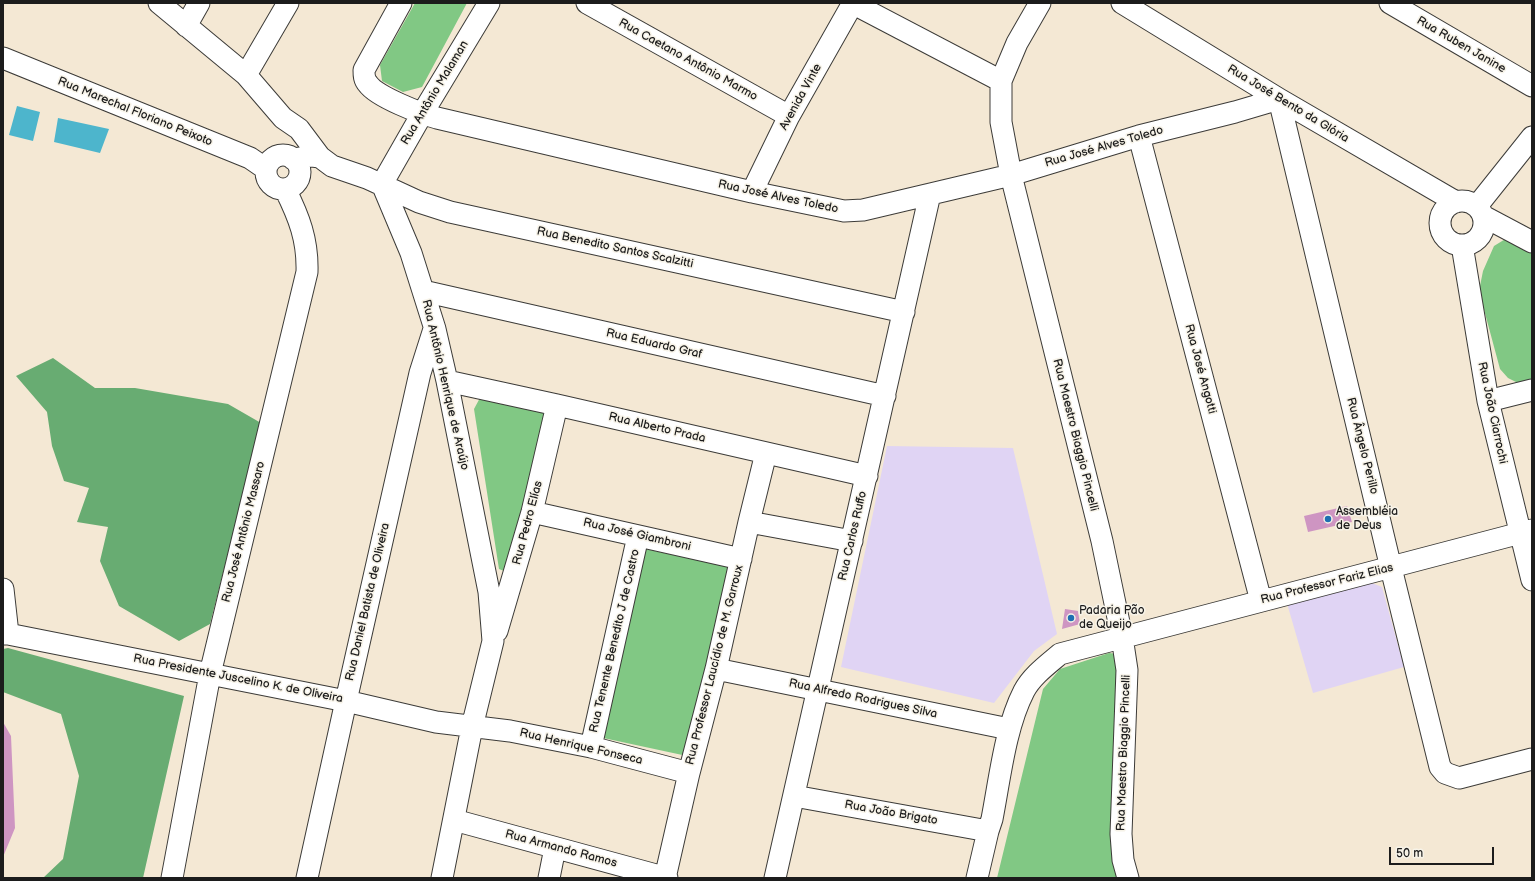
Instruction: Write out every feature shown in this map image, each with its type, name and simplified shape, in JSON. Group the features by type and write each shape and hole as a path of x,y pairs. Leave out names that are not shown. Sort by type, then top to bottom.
{"street":[{"path":"159,3 246,76 283,118 299,129 326,161"},
{"path":"186,26 199,3"},
{"path":"246,76 288,3"},
{"name":"Rua José Alves Toledo","path":"401,3 364,70 364,77 367,84 372,89 400,104 422,114 752,192 844,211 863,210 1011,175 1140,136 1236,112 1279,99"},
{"name":"Rua Antônio Malaman","path":"382,184 489,3"},
{"name":"Rua Caetano Antônio Marmo","path":"587,3 789,116"},
{"path":"852,3 1001,81"},
{"name":"Avenida Vinte","path":"752,192 789,116 852,3"},
{"name":"Rua Maestro Biaggio Pincelli","path":"1040,3 1017,43 1001,81 1001,122 1011,175 1102,541 1122,637 1127,670 1121,834 1123,860 1128,878"},
{"name":"Rua José Bento da Glória","path":"1122,3 1279,99 1456,202"},
{"name":"Rua Ruben Janine","path":"1390,3 1532,86"},
{"name":"Rua Marechal Floriano Peixoto","path":"3,58 250,158 266,169"},
{"name":"Rua Ângelo Perillo","path":"1279,99 1440,767 1446,773 1459,778 1532,759"},
{"path":"283,118 290,141 298,180 292,186 285,189 277,188 270,184 266,177 266,169 273,159 278,156 284,156 294,162"},
{"name":"Rua José Angotti","path":"1140,136 1261,601"},
{"path":"1480,211 1532,137"},
{"name":"Rua Benedito Santos Scalzitti","path":"294,162 312,156 382,184 419,202 450,212 904,312"},
{"name":"Rua Antônio Henrique de Araújo","path":"382,184 411,253 435,329 447,381 489,592"},
{"name":"Rua José Antônio Massaro","path":"172,878 210,674 307,272 308,254 303,231 296,211 285,189"},
{"name":"Rua Carlos Ruffo","path":"775,878 930,194"},
{"path":"1480,211 1484,222 1480,235 1475,240 1462,245 1449,240 1444,235 1440,222 1445,210 1456,202 1464,201 1471,203 1480,211 1532,242"},
{"name":"Rua João Ciarrochi","path":"1462,245 1488,401 1526,532 1532,580"},
{"name":"Rua Eduardo Graf","path":"423,291 885,396"},
{"name":"Rua Daniel Batista de Oliveira","path":"307,878 420,373 435,329"},
{"name":"Rua Alberto Prada","path":"447,381 866,476"},
{"path":"1488,401 1532,390"},
{"name":"Rua Pedro Elías","path":"442,878 472,727 494,641 532,512 557,405"},
{"name":"Rua Professor Laucídio de M. Garroux","path":"666,878 689,773 716,669 766,453"},
{"name":"Rua José Giambroni","path":"532,512 741,559"},
{"path":"749,522 852,541"},
{"name":"Rua Professor Fariz Elias","path":"978,878 992,819 1009,729 1024,691 1040,670 1060,654 1526,532"},
{"name":"Rua Tenente Benedito J de Castro","path":"591,747 638,536"},
{"path":"3,589 6,634"},
{"name":"Rua Pedro Elías","path":"489,592 494,641"},
{"name":"Rua Presidente Juscelino K. de Oliveira","path":"6,634 346,700 436,722 472,727"},
{"name":"Rua Alfredo Rodrigues Silva","path":"716,669 1009,729"},
{"name":"Rua Henrique Fonseca","path":"472,727 510,731 591,747 689,773"},
{"name":"Rua João Brigato","path":"794,796 988,831"},
{"name":"Rua Armando Ramos","path":"454,820 666,878"},
{"path":"549,878 555,848"}],"shaded area":[{"path":"887,446 1013,448 1057,634 1034,651 994,703 841,667"},
{"path":"1372,583 1382,587 1404,667 1313,693 1286,600"}],"green space":[{"path":"415,3 467,3 422,87 403,92 382,81 380,65"},
{"path":"1507,238 1532,245 1532,380 1518,383 1508,378 1500,369 1479,291 1483,271 1494,246"},
{"path":"53,358 95,388 135,388 228,404 261,423 210,624 179,641 119,606 100,561 108,527 77,522 89,488 64,481 52,446 47,412 16,376"},
{"path":"481,396 547,411 509,573 499,569 474,409"},
{"path":"636,547 729,567 687,756 594,736"},
{"path":"8,648 184,696 143,878 43,878 63,859 79,776 61,714 3,692 3,649"},
{"path":"1109,653 1118,654 1119,878 997,878 1043,689 1060,669"}],"water":[{"path":"17,106 40,112 33,141 9,135"},
{"path":"58,118 109,129 100,153 54,142"}],"building":[{"name":"Assembléia de Deus","path":"1347,506 1352,522 1308,532 1304,516"},
{"name":"Padaria Pão de Queijo","path":"1065,609 1078,611 1080,624 1062,629"},
{"path":"3,722 11,736 15,828 3,857"}],"place":[{"name":"Assembléia de Deus","path":"1328,519"},
{"name":"Padaria Pão de Queijo","path":"1071,618"}]}
